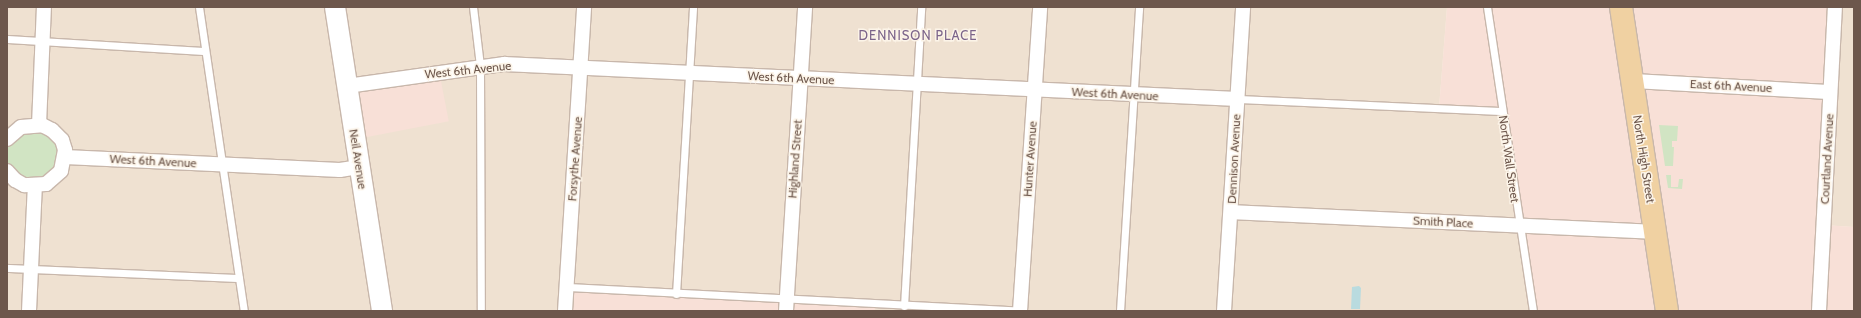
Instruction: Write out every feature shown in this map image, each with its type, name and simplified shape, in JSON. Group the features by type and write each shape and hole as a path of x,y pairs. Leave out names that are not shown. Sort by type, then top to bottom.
{"main road":[{"name":"North High Street","path":"1621,7 1667,311"}],"street":[{"path":"39,125 44,7"},
{"name":"Neil Avenue","path":"335,7 382,311"},
{"name":"Forsythe Avenue","path":"565,311 584,7"},
{"name":"Highland Street","path":"786,306 805,7"},
{"name":"Hunter Avenue","path":"1019,311 1040,7"},
{"name":"Dennison Avenue","path":"1224,311 1242,7"},
{"name":"Courtland Avenue","path":"1819,311 1835,7"},
{"name":"West 6th Avenue","path":"347,86 480,66 504,64 1237,99"},
{"name":"East 6th Avenue","path":"1632,81 1830,92"},
{"path":"7,140 21,127 39,125 52,130 62,140 65,157 61,171 55,179 35,186 15,180 7,171"},
{"name":"West 6th Avenue","path":"65,157 340,170 360,167"},
{"path":"29,311 35,186"},
{"name":"Smith Place","path":"1231,212 1656,232"}],"lane":[{"path":"199,7 204,51 244,311"},
{"path":"472,7 480,66 481,311"},
{"path":"676,294 693,7"},
{"path":"904,306 921,7"},
{"path":"1120,311 1139,7"},
{"name":"North Wall Street","path":"1487,7 1533,311"},
{"path":"7,39 204,51"},
{"path":"1237,99 1502,111"},
{"path":"7,268 239,278"},
{"path":"567,287 676,294 786,306 904,306 1019,311"}],"shaded area":[{"path":"7,7 1447,7 1439,108 1501,111 1533,311 7,311"},
{"path":"1447,7 1833,7 1823,225 1854,227 1854,311 1533,311 1501,111 1439,108"},
{"path":"1833,7 1854,7 1854,227 1823,225"},
{"path":"440,76 449,121 359,139 351,93"},
{"path":"567,287 875,304 875,311 565,311"}],"green space":[{"path":"1659,125 1678,126 1677,141 1672,141 1672,147 1674,147 1673,166 1665,166"},
{"path":"52,130 65,161 35,186 7,171 7,139 14,131"},
{"path":"1666,175 1671,175 1671,187 1678,187 1679,179 1683,179 1682,189 1668,188"}],"water":[{"path":"1359,286 1361,288 1360,309 1351,309 1352,287"}],"district":[{"name":"DENNISON PLACE","path":"918,35"}]}
